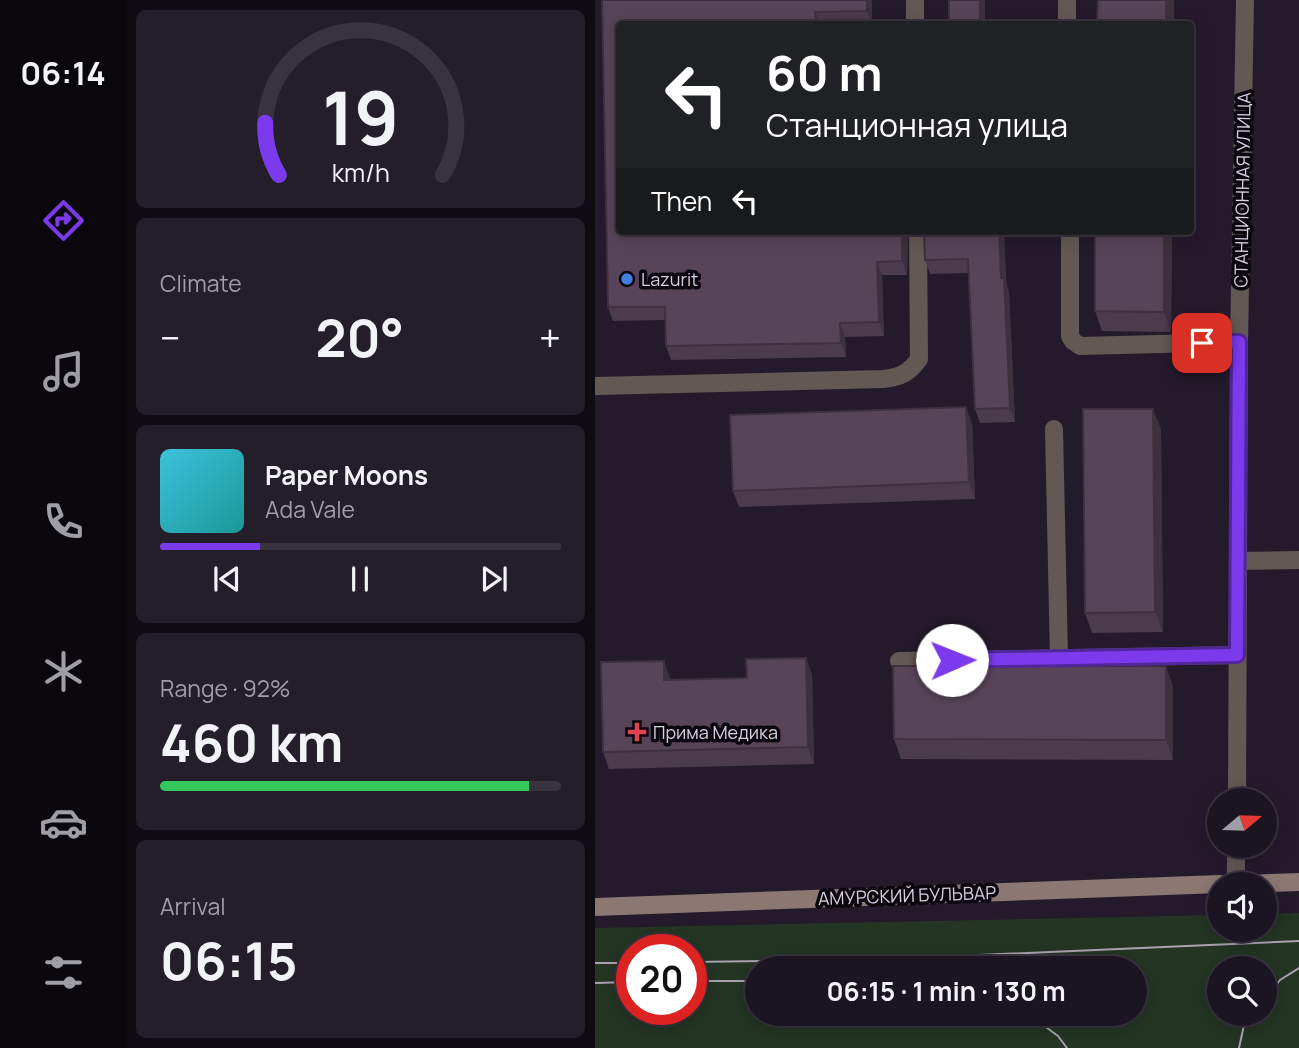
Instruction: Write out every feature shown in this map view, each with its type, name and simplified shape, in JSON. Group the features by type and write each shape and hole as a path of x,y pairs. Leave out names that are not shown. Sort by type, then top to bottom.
{"street":[{"path":"915,0 915,21"},
{"path":"1067,0 1067,21"},
{"name":"СТАНЦИОННАЯ УЛИЦА","path":"1237,788 1239,342 1245,0"},
{"path":"595,386 883,379 910,371 919,359 918,235"},
{"path":"1069,235 1070,337 1076,344 1239,342"},
{"path":"1054,429 1059,658"},
{"path":"1238,561 1299,560"},
{"path":"899,661 1237,655"},
{"path":"1277,883 1299,882"},
{"name":"АМУРСКИЙ БУЛЬВАР","path":"595,906 1207,884"}],"green space":[{"path":"1299,913 1299,1048 595,1048 595,928 1207,915 1207,942 1277,942 1277,914"}],"building":[{"path":"602,0 867,0 867,11 815,12 816,21 616,21 616,235 902,235 902,261 877,262 879,322 840,323 841,343 666,346 665,307 608,307"},
{"path":"949,0 980,0 980,21 949,21"},
{"path":"1098,0 1166,0 1166,21 1097,21"},
{"path":"924,235 999,235 1001,278 1004,278 1010,408 975,409 968,259 925,260"},
{"path":"1095,235 1164,235 1164,312 1095,311"},
{"path":"966,407 969,482 733,491 730,415"},
{"path":"1083,409 1153,409 1155,612 1085,613"},
{"path":"806,658 808,747 603,752 601,662 664,661 664,680 747,678 746,659"},
{"path":"893,666 1166,666 1166,740 894,739"}],"tram line":[{"path":"707,962 889,959 1299,941"},
{"path":"595,963 616,963"},
{"path":"1277,984 1299,968"},
{"path":"707,981 745,981"},
{"path":"595,983 616,982"},
{"path":"1045,1026 1058,1036 1067,1048"},
{"path":"1239,1048 1244,1026"}],"place":[{"name":"Lazurit","path":"627,279"},
{"name":"Прима Медика","path":"637,732"}],"route":[{"path":"952,660 1237,655 1239,342 1202,343"}]}
